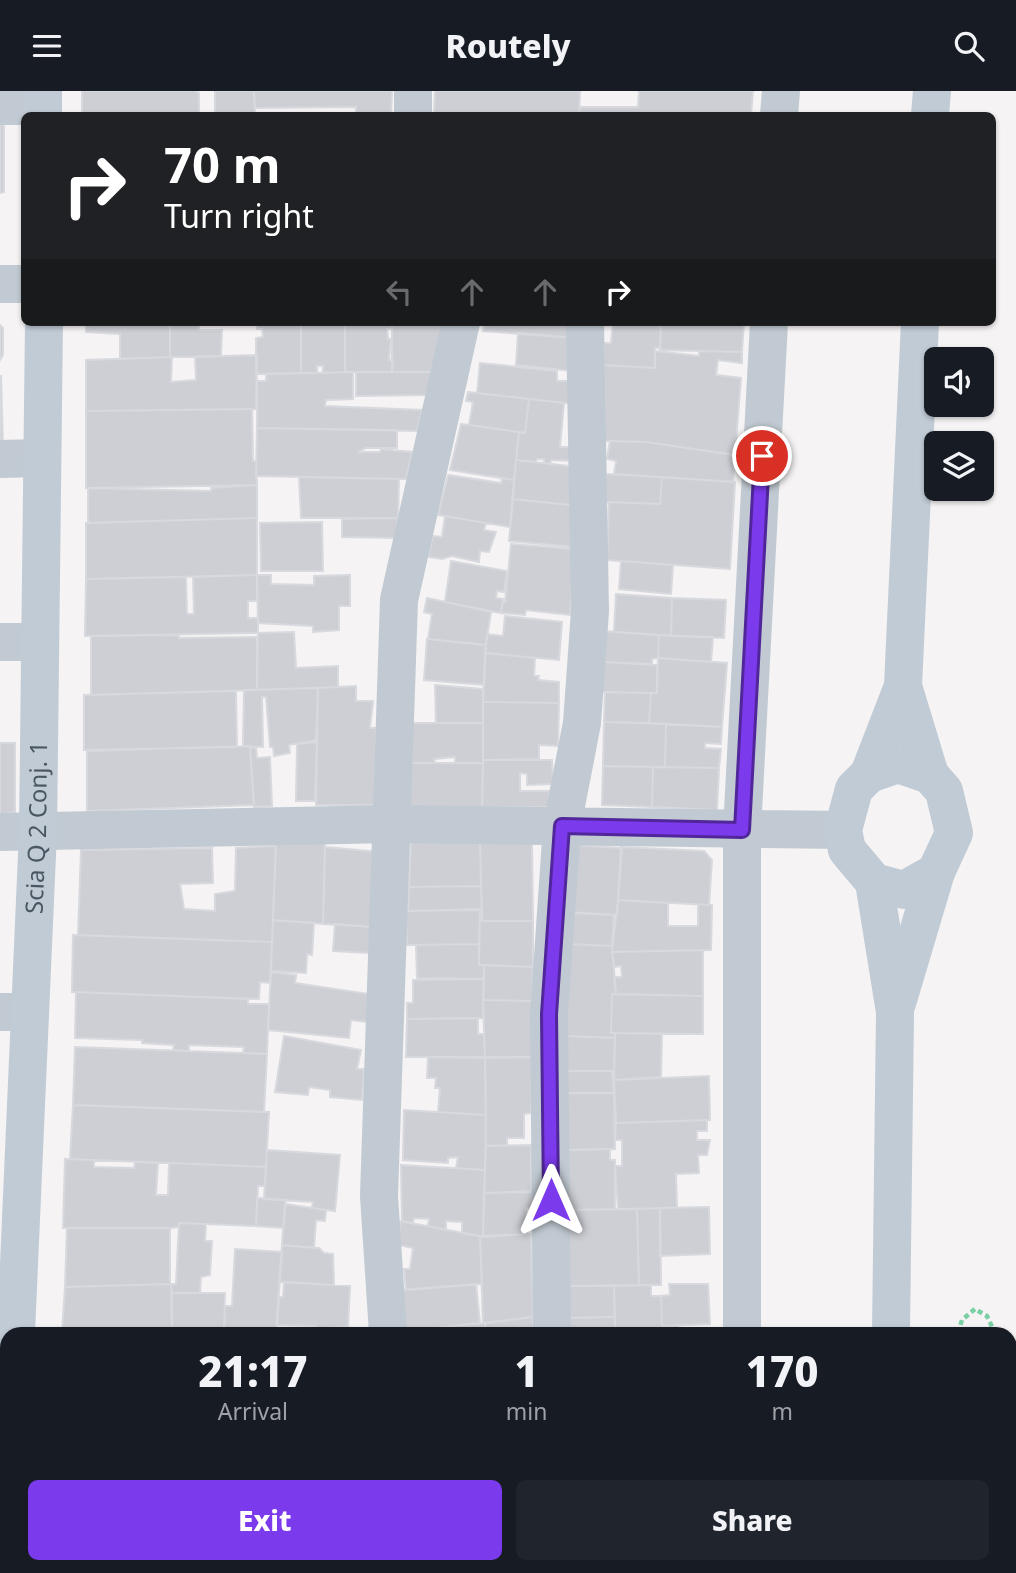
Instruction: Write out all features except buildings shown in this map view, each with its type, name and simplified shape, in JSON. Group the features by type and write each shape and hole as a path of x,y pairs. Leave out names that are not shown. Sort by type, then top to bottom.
{"street":[{"path":"413,91 413,112"},
{"path":"779,112 781,91"},
{"path":"930,112 932,91"},
{"path":"0,106 43,104"},
{"path":"0,284 21,284"},
{"name":"Scia Q 2 Conj. 1","path":"16,1327 10,1197 15,1012 38,832 44,326"},
{"path":"388,1327 379,1196 399,600 460,326"},
{"path":"552,1327 549,1014 562,826 582,723 590,611 585,326"},
{"path":"742,1327 742,830 769,326"},
{"path":"891,1327 895,1012 874,882 847,850 843,830 854,789 869,774 903,686 920,326"},
{"path":"0,459 41,458"},
{"path":"0,642 40,642"},
{"path":"895,1012 936,872 954,833 944,791 930,775 903,686"},
{"path":"869,774 898,764 930,775"},
{"path":"0,832 392,824 843,830"},
{"path":"874,882 904,890 936,872"}],"path":[{"path":"960,1327 962,1320 975,1310 987,1317 992,1327"}],"route":[{"path":"551,1200 549,1014 562,826 742,830 762,456"}]}
